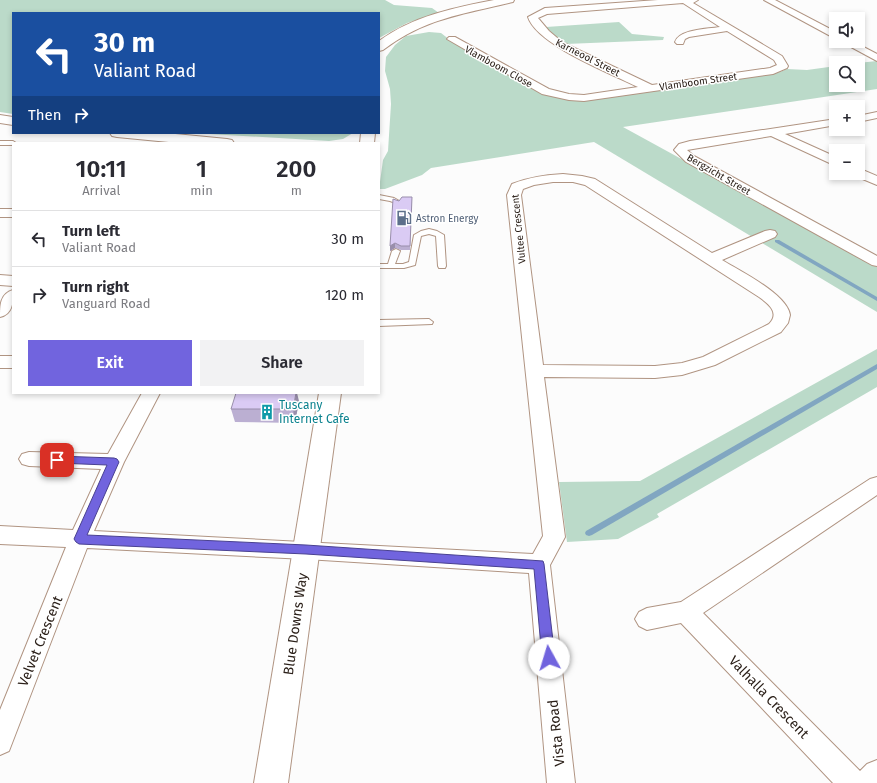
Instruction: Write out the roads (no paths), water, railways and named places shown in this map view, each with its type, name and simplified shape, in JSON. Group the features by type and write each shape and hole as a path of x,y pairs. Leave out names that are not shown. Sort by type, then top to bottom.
{"street":[{"path":"380,46 392,36 419,22 509,0"},
{"name":"Vlamboom Street","path":"546,92 569,98 584,98 773,71 783,66 782,62 778,58 684,0"},
{"name":"Karneool Street","path":"649,88 559,44 546,33 534,20 533,16 545,11 698,0"},
{"path":"768,0 829,32"},
{"path":"680,42 681,38 686,35 729,28"},
{"name":"Vlamboom Close","path":"452,39 546,92"},
{"path":"858,48 877,58"},
{"path":"865,118 875,117"},
{"path":"0,119 12,121"},
{"name":"Bergzicht Street","path":"829,123 690,145 683,147 680,150 690,159 877,262"},
{"path":"774,133 829,159"},
{"path":"128,134 216,142"},
{"path":"865,175 877,181"},
{"name":"Vultee Crescent","path":"534,371 655,372 682,369 709,361 775,328 780,323 782,311 774,301 590,182 560,178 526,183 517,187 514,195 534,371 554,537 539,564"},
{"path":"0,213 12,213"},
{"path":"712,260 770,234"},
{"path":"0,280 12,281"},
{"path":"0,312 12,296"},
{"path":"0,362 12,362"},
{"name":"Velvet Crescent","path":"0,742 79,539 114,462 150,394"},
{"name":"Blue Downs Way","path":"272,783 330,394"},
{"path":"29,459 114,462"},
{"path":"647,618 686,612 877,485"},
{"path":"0,535 306,550 539,564"},
{"name":"Vista Road","path":"539,564 562,783"},
{"name":"Valhalla Crescent","path":"686,612 852,783"},
{"path":"867,783 877,774"}],"lane":[{"path":"0,143 12,144"},
{"path":"380,197 392,198 398,202"},
{"path":"380,266 404,266 412,263 418,234 436,232 440,235 442,266"},
{"path":"392,266 396,251"},
{"path":"380,323 429,322"}],"waterway":[{"path":"777,241 877,299"},
{"path":"589,533 877,366"}],"place":[{"name":"Astron Energy","path":"404,218"},
{"name":"Tuscany Internet Cafe","path":"267,412"}]}
